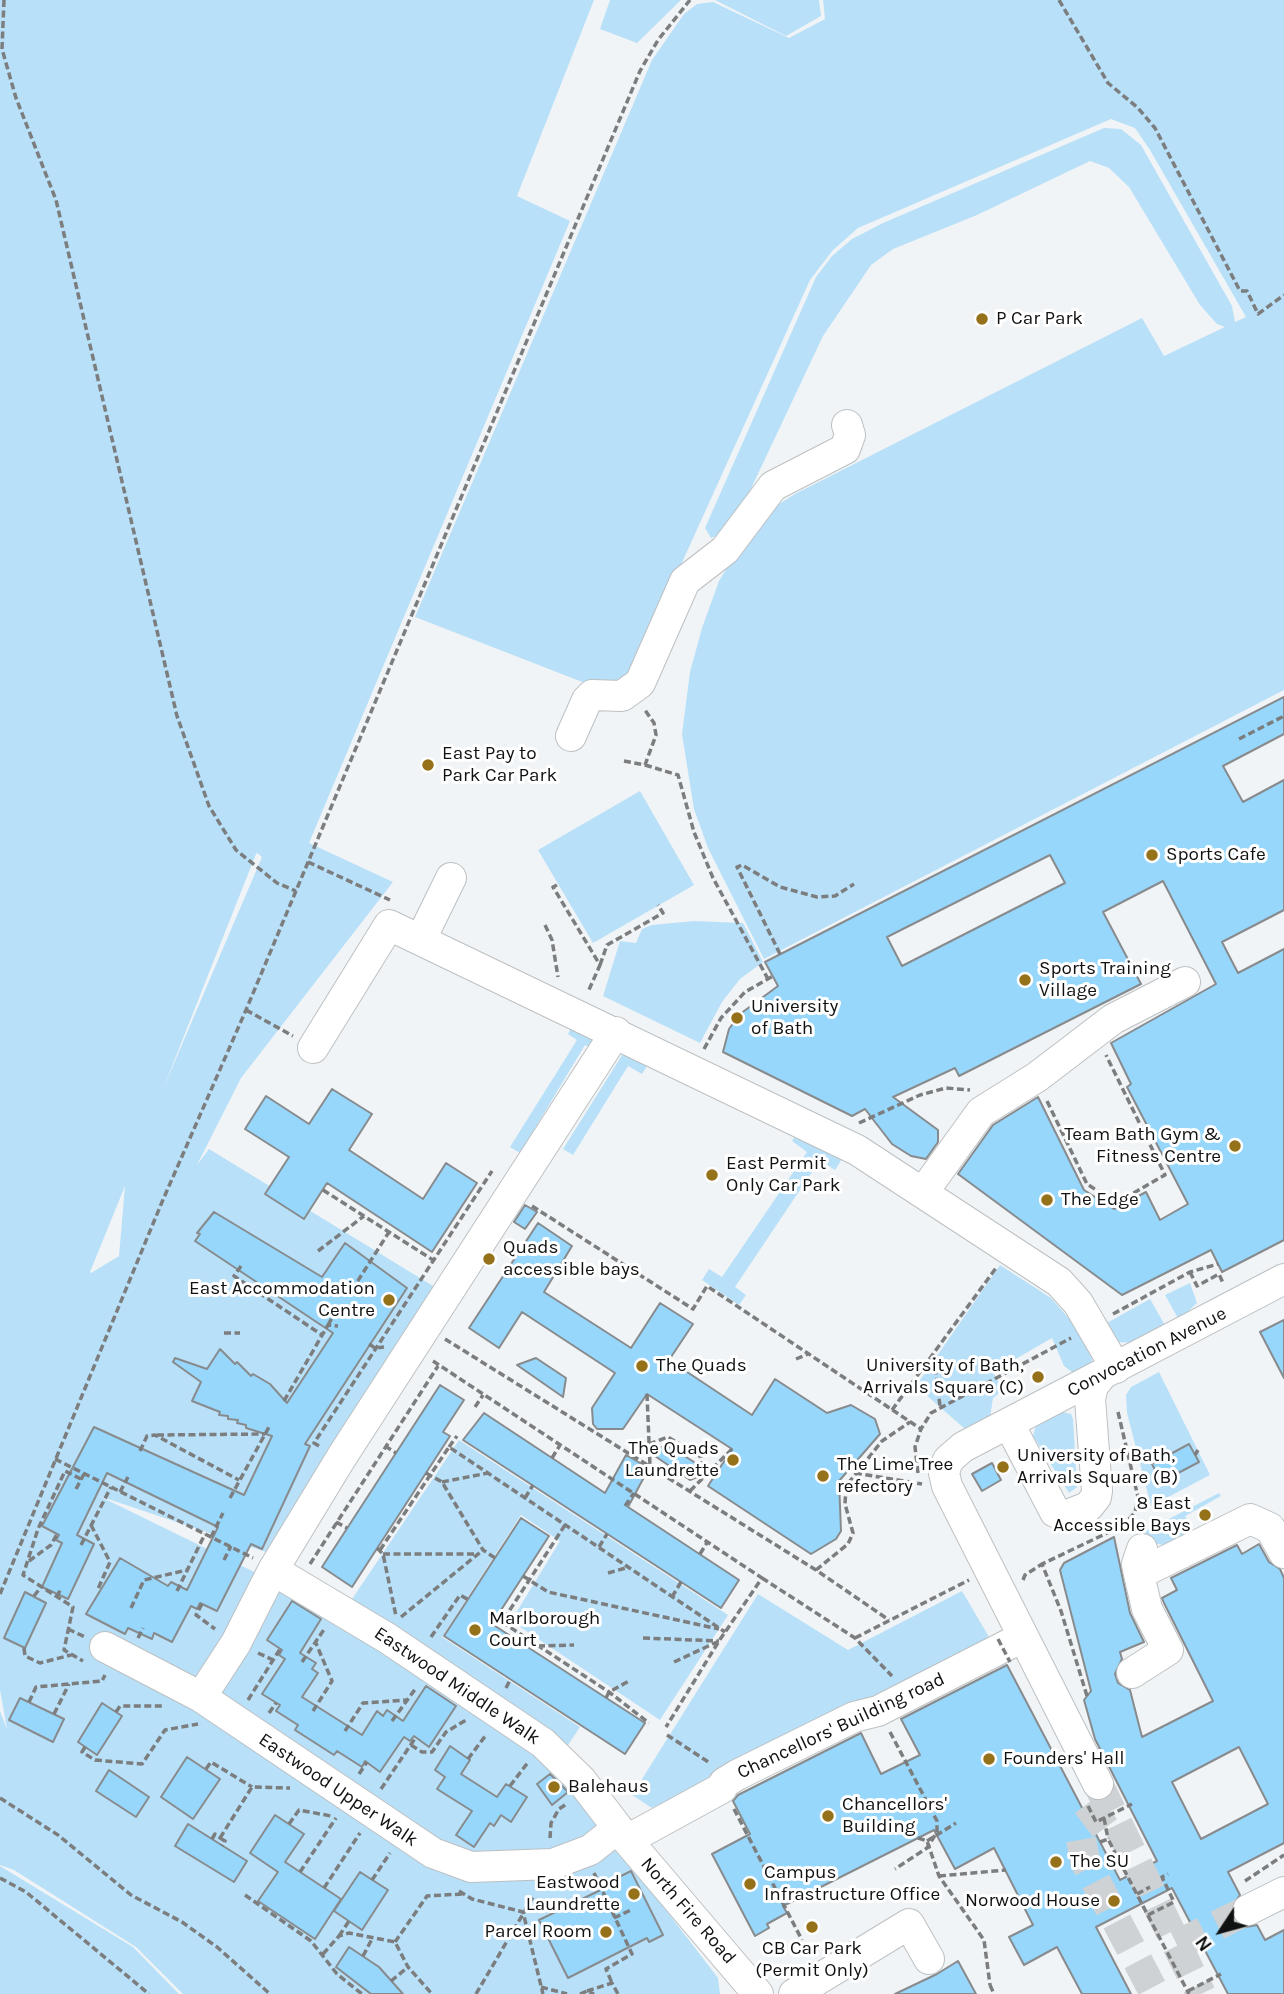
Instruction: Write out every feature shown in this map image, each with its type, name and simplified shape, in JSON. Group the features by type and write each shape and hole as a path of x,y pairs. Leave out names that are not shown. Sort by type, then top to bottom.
{"street":[{"path":"571,736 592,695 622,696 640,683 685,581 725,550 773,486 845,449 850,435 847,425"},
{"path":"421,939 451,878"},
{"path":"313,1048 389,925 857,1150 924,1191 1069,1291 1109,1372 1093,1386 1090,1399 1097,1491 1096,1497 1087,1507 1065,1516 1055,1513 1009,1424"},
{"path":"924,1191 981,1112 1037,1077 1113,1019 1185,982"},
{"path":"202,1710 273,1570 419,1336 616,1032"},
{"name":"Convocation Avenue","path":"989,1570 947,1486 944,1473 948,1460 956,1452 1284,1279"},
{"path":"1132,1673 1168,1650 1147,1608 1137,1551 1250,1519 1270,1528 1284,1553"},
{"name":"Eastwood Middle Walk","path":"273,1570 338,1609 392,1628 437,1656 492,1706 543,1743 584,1780 622,1834"},
{"path":"989,1570 1011,1646 1098,1784"},
{"name":"Chancellors' Building road","path":"622,1834 854,1717 891,1705 1011,1646"},
{"name":"Eastwood Upper Walk","path":"97,1652 202,1710 432,1853 471,1867 553,1864 622,1834"},
{"name":"North Fire Road","path":"622,1834 755,1993"},
{"path":"1248,1910 1284,1892"},
{"path":"794,1994 909,1924 929,1959"}],"path":[{"path":"4,0 2,49 16,98 56,200 177,716 209,806 236,850 276,883 296,891"},
{"path":"0,1594 640,71 658,40 690,0"},
{"path":"1059,0 1108,83 1138,108 1155,128 1240,291 1247,291 1258,314 1284,295"},
{"path":"632,691 656,729 645,765"},
{"path":"1239,739 1284,716"},
{"path":"624,761 678,775 694,832 713,878 770,978 745,992 721,1018 704,1049"},
{"path":"780,954 737,867 742,865 780,887 817,897 835,896 854,884"},
{"path":"557,886 553,887 600,965"},
{"path":"588,992 607,945 663,913 659,905"},
{"path":"545,925 552,940 558,978"},
{"path":"246,1010 313,1048"},
{"path":"1037,1077 1087,1184 1116,1203 1165,1175 1095,1034"},
{"path":"853,1125 920,1095 946,1087 970,1090 980,1084"},
{"path":"320,1447 314,1443 492,1171"},
{"path":"323,1190 458,1277"},
{"path":"512,1194 693,1308 707,1286 920,1429"},
{"path":"318,1251 364,1216"},
{"path":"352,1290 389,1232"},
{"path":"892,1410 1009,1248"},
{"path":"241,1266 234,1276 322,1335"},
{"path":"1190,1272 1197,1286 1219,1274 1235,1307"},
{"path":"284,1401 332,1318"},
{"path":"328,1325 338,1326"},
{"path":"224,1333 240,1333"},
{"path":"419,1336 439,1366 855,1638 882,1664 891,1705 937,1821 937,1832 927,1848 895,1869"},
{"path":"419,1336 650,1466 816,1570 889,1620"},
{"path":"796,1360 808,1354"},
{"path":"933,1355 940,1406"},
{"path":"313,1559 439,1366"},
{"path":"647,1394 650,1466"},
{"path":"475,1408 483,1395"},
{"path":"1022,1584 1025,1575 1042,1564 1124,1525 1135,1512 1138,1497 1116,1405"},
{"path":"816,1570 848,1545 853,1533 845,1504 846,1486 882,1441 910,1422"},
{"path":"230,1498 269,1427"},
{"path":"140,1451 147,1436 265,1434"},
{"path":"155,1435 239,1480"},
{"path":"392,1628 380,1551 428,1474 457,1436"},
{"path":"649,1444 668,1437 701,1457 703,1480"},
{"path":"552,1458 560,1445"},
{"path":"385,1446 396,1453"},
{"path":"449,1447 724,1631"},
{"path":"690,1491 732,1449"},
{"path":"55,1459 231,1546 273,1570"},
{"path":"854,1461 862,1464"},
{"path":"64,1650 73,1607 23,1575 38,1529 65,1471 81,1479"},
{"path":"442,1482 488,1473"},
{"path":"855,1473 922,1484"},
{"path":"76,1489 84,1474"},
{"path":"428,1474 442,1482 481,1552"},
{"path":"120,1492 128,1477"},
{"path":"525,1498 533,1485"},
{"path":"82,1545 111,1487"},
{"path":"625,1506 634,1493"},
{"path":"211,1536 223,1513"},
{"path":"336,1522 347,1528"},
{"path":"92,1525 110,1562 97,1591"},
{"path":"502,1622 565,1525"},
{"path":"1124,1525 1137,1551"},
{"path":"27,1562 51,1545 57,1534"},
{"path":"177,1591 205,1534"},
{"path":"599,1547 607,1534"},
{"path":"700,1554 708,1541"},
{"path":"223,1560 231,1546"},
{"path":"380,1551 481,1552 495,1558"},
{"path":"392,1628 481,1552"},
{"path":"1042,1564 1061,1611 1087,1696"},
{"path":"608,1573 629,1567"},
{"path":"131,1608 144,1580 187,1570"},
{"path":"855,1638 989,1570"},
{"path":"523,1576 548,1592 724,1631"},
{"path":"666,1727 724,1631 762,1578"},
{"path":"672,1597 681,1582"},
{"path":"34,1597 41,1587"},
{"path":"57,1597 61,1588"},
{"path":"548,1592 558,1589"},
{"path":"392,1721 437,1656 431,1637 460,1595 469,1600"},
{"path":"302,1662 338,1609"},
{"path":"496,1619 609,1692 649,1723"},
{"path":"29,1702 36,1688 102,1681 97,1652 68,1629"},
{"path":"643,1638 719,1641"},
{"path":"313,1711 332,1681 315,1641"},
{"path":"674,1661 719,1641"},
{"path":"530,1649 536,1644 574,1645"},
{"path":"24,1648 24,1656 40,1663 73,1655"},
{"path":"273,1660 280,1649"},
{"path":"606,1698 609,1692 629,1681"},
{"path":"54,1714 69,1684"},
{"path":"345,1731 363,1703 406,1700"},
{"path":"116,1712 120,1706 167,1705"},
{"path":"411,1745 422,1752 432,1752 446,1732 492,1706"},
{"path":"85,1747 82,1752 95,1760 142,1764 165,1730 202,1710"},
{"path":"667,1735 731,1780 802,1940"},
{"path":"381,1789 416,1737"},
{"path":"206,1769 211,1762 252,1787 303,1788"},
{"path":"359,1774 367,1762"},
{"path":"553,1864 551,1823 559,1809 584,1780"},
{"path":"220,1838 252,1787"},
{"path":"0,1798 58,1835 131,1895 181,1922 217,1947 270,1994"},
{"path":"1096,1822 1132,1804"},
{"path":"289,1824 299,1810 338,1815 300,1872"},
{"path":"1104,1818 1108,1839 1188,1992 1221,1974"},
{"path":"918,1838 928,1841 956,1823"},
{"path":"324,1888 363,1828"},
{"path":"212,1839 215,1835 225,1841 222,1846"},
{"path":"1100,1842 1108,1839"},
{"path":"928,1841 939,1876 984,1940 990,1985 994,1994"},
{"path":"372,1880 393,1848"},
{"path":"939,1876 1006,1870"},
{"path":"1148,1915 1174,1902 1162,1877 1168,1874"},
{"path":"0,1878 26,1892 149,1994"},
{"path":"594,1879 614,1917 619,1934 632,1954 606,1969 618,1994"},
{"path":"1137,1894 1150,1887"},
{"path":"395,1942 427,1896 464,1894"},
{"path":"245,1895 311,1941 337,1974 362,1994"},
{"path":"476,1994 533,1897"},
{"path":"614,1917 633,1909"},
{"path":"523,1912 543,1994"},
{"path":"323,1954 349,1921"},
{"path":"339,1936 349,1933 395,1942"},
{"path":"363,1956 372,1939"},
{"path":"395,1942 408,1967 430,1994"},
{"path":"391,1982 408,1967"},
{"path":"580,1994 612,1983"},
{"path":"541,1987 567,1994"},
{"path":"587,1991 594,1994"}],"shaded area":[{"path":"0,0 594,0 517,196 570,221 309,843 393,882 241,1078 197,1165 209,1149 438,1289 266,1552 99,1496 287,1588 553,1763 718,1978 720,1994 183,1994 136,1947 14,1870 0,1865 0,1711 7,1729 0,1690","holes":["256,854 262,857 163,1089","125,1186 119,1256 91,1273 90,1272"]},
{"path":"610,0 681,0 637,43 600,29"},
{"path":"715,0 819,0 821,16 786,36"},
{"path":"823,0 1284,0 1284,690 764,959 708,848 694,809 682,734 690,672 702,628 719,581 741,545 771,509 795,494 1142,318 1164,356 1225,327 1217,324 1200,305 1129,187 1109,168 1090,161 977,215 893,249 871,265 823,336 731,531 711,538 705,528 816,277 832,256 852,239 883,223 1104,128 1121,129 1141,145 1232,306 1235,322 1246,317 1135,128 1111,119 858,228 833,250 810,280 627,684 585,683 415,617 652,60 684,14 697,4 713,2 789,38 825,19"},
{"path":"640,791 694,885 593,943 538,850"},
{"path":"694,921 743,923 763,962 740,979 722,1002 700,1043 603,996 620,941 636,943 642,929 652,925"},
{"path":"573,1024 597,1039 591,1048 585,1045 520,1153 510,1147 577,1040 568,1034"},
{"path":"626,1049 649,1063 642,1074 628,1066 573,1155 563,1149"},
{"path":"799,1130 842,1159 835,1170 820,1160 735,1287 746,1295 739,1305 702,1280 709,1269 722,1277 807,1152 792,1141"},
{"path":"1000,1265 1051,1298 1091,1344 1092,1361 1085,1369 1073,1373 1064,1366 1052,1338 993,1372 1003,1390 993,1398 990,1418 965,1429 916,1386"},
{"path":"1190,1283 1197,1303 1179,1320 1165,1295"},
{"path":"1150,1299 1166,1327 1136,1343 1118,1342 1110,1335 1105,1324"},
{"path":"1159,1372 1210,1475 1151,1506 1127,1413 1126,1395 1131,1387"},
{"path":"1063,1412 1071,1414 1073,1419 1077,1487 1069,1493 1033,1436 1036,1425"},
{"path":"459,1440 728,1615 660,1720 511,1621 560,1541 521,1515 442,1637 580,1727 568,1745 352,1599"},
{"path":"1219,1493 1221,1496 1185,1516 1193,1531 1164,1545 1152,1543 1142,1533"},
{"path":"962,1591 989,1637 652,1808 632,1795 758,1594 848,1650"},
{"path":"0,1866 133,1947 179,1994 0,1994"}],"building":[{"name":"Sports Training Village","path":"1284,697 1284,734 1223,766 1243,802 1284,780 1284,910 1222,942 1238,973 1284,949 1284,1240 1222,1272 1211,1250 1122,1295 958,1174 993,1125 1038,1097 1084,1190 1114,1209 1146,1192 1160,1220 1188,1204 1127,1087 1131,1084 1111,1043 1216,984 1163,881 1103,912 1141,984 959,1076 955,1068 893,1097 938,1130 938,1142 926,1159 911,1156 892,1144 865,1109 852,1116 723,1052 729,1029 740,1014 778,986 765,962","holes":["1050,855 1065,883 902,966 887,937"]},
{"path":"332,1089 372,1114 349,1150 423,1199 446,1163 477,1183 432,1252 327,1183 304,1219 265,1194 289,1157 245,1129 266,1096 309,1124"},
{"path":"525,1205 537,1212 525,1229 514,1222"},
{"path":"214,1212 322,1277 345,1243 407,1288 305,1444 310,1446 262,1549 251,1544 217,1611 200,1603 197,1609 191,1606 172,1642 154,1633 152,1639 128,1628 125,1634 86,1614 120,1558 168,1586 171,1582 187,1590 218,1527 107,1473 77,1535 94,1544 68,1599 42,1587 62,1543 56,1540 59,1535 42,1526 94,1427 244,1495 272,1436 246,1428 246,1425 237,1423 238,1420 228,1419 228,1416 219,1415 220,1412 192,1401 201,1382 173,1362 175,1358 207,1369 220,1349 251,1376 253,1374 270,1384 287,1403 333,1333 195,1241 200,1234 197,1233"},
{"name":"The Quads","path":"538,1223 572,1246 544,1292 631,1348 660,1303 693,1324 669,1360 752,1415 775,1379 827,1413 851,1405 875,1419 880,1434 839,1481 841,1531 836,1539 811,1554 708,1486 732,1449 647,1394 623,1429 597,1429 593,1424 592,1408 615,1373 522,1312 499,1348 469,1328"},
{"path":"1284,1320 1284,1378 1260,1332"},
{"path":"536,1358 566,1378 563,1397 517,1365"},
{"path":"440,1385 464,1400 443,1432 450,1436 352,1587 322,1567"},
{"path":"484,1413 605,1493 626,1455 649,1468 628,1507 739,1580 721,1608 463,1440"},
{"path":"1189,1444 1199,1462 1161,1482 1152,1464"},
{"path":"667,1445 707,1473 690,1480 649,1452"},
{"path":"992,1463 1001,1480 982,1491 972,1474"},
{"name":"Marlborough Court","path":"521,1518 549,1536 492,1624 645,1723 625,1754 444,1636"},
{"path":"1114,1537 1130,1613 1144,1642 1120,1652 1122,1659 1115,1674 1118,1683 1130,1690 1142,1737 1213,1701 1162,1598 1177,1590 1171,1578 1237,1545 1242,1554 1259,1544 1269,1562 1280,1569 1284,1578 1284,1843 1228,1872 1240,1895 1231,1908 1238,1924 1246,1927 1257,1925 1265,1940 1284,1930 1284,1994 1228,1994 1172,1888 1096,1927 1131,1994 1082,1994 1057,1947 1024,1965 1009,1937 1033,1925 994,1848 955,1869 934,1830 783,1906 787,1913 767,1924 769,1928 755,1936 712,1854 750,1834 733,1801 738,1795 861,1733 881,1774 920,1755 901,1719 1007,1665 1120,1880 1157,1861 1095,1739 1084,1700 1091,1691 1060,1570 1064,1563","holes":["1239,1747 1268,1804 1201,1839 1172,1782"]},
{"path":"25,1592 46,1603 25,1648 4,1638"},
{"path":"292,1601 321,1619 300,1653 316,1663 312,1669 318,1673 302,1697 362,1735 377,1711 383,1716 387,1710 403,1721 426,1686 456,1706 429,1747 414,1736 410,1741 404,1737 380,1772 365,1761 362,1767 337,1751 334,1755 295,1730 298,1725 276,1711 280,1705 262,1694 285,1659 279,1655 282,1650 267,1640"},
{"path":"20,1698 64,1719 53,1742 9,1720"},
{"path":"102,1703 122,1716 97,1755 78,1742"},
{"path":"450,1746 470,1760 461,1774 497,1797 506,1784 527,1797 511,1822 501,1815 494,1826 490,1823 474,1847 456,1835 472,1811 437,1789 445,1777 435,1770"},
{"path":"187,1757 220,1779 193,1819 161,1797"},
{"path":"109,1770 149,1797 136,1817 96,1791"},
{"name":"Balehaus","path":"550,1774 568,1792 552,1805 537,1784"},
{"path":"275,1815 304,1834 285,1862 341,1899 315,1939 258,1901 278,1872 250,1853"},
{"path":"188,1824 247,1861 234,1882 175,1846"},
{"path":"631,1871 663,1935 649,1942 647,1938 568,1978 539,1920 619,1881 617,1878"},
{"path":"360,1872 388,1890 362,1930 334,1911"},
{"path":"349,1947 379,1967 403,1994 371,1994 336,1967"},
{"path":"958,1961 976,1994 895,1994 937,1974"}],"tunnel":[{"path":"1098,1784 1201,1994"},
{"path":"1108,1807 1084,1825 1081,1839 1085,1861 1155,1994"},
{"path":"1177,1945 1248,1910"}],"place":[{"name":"P Car Park","path":"982,319"},
{"name":"East Pay to Park Car Park","path":"428,765"},
{"name":"Sports Cafe","path":"1152,855"},
{"name":"Sports Training Village","path":"1025,980"},
{"name":"University of Bath","path":"737,1018"},
{"name":"Team Bath Gym & Fitness Centre","path":"1235,1146"},
{"name":"East Permit Only Car Park","path":"712,1175"},
{"name":"The Edge","path":"1047,1200"},
{"name":"Quads accessible bays","path":"489,1259"},
{"name":"East Accommodation Centre","path":"389,1300"},
{"name":"The Quads","path":"642,1366"},
{"name":"University of Bath, Arrivals Square (C)","path":"1038,1377"},
{"name":"The Quads Laundrette","path":"733,1460"},
{"name":"University of Bath, Arrivals Square (B)","path":"1003,1467"},
{"name":"The Lime Tree refectory","path":"823,1476"},
{"name":"8 East Accessible Bays","path":"1205,1515"},
{"name":"Marlborough Court","path":"475,1630"},
{"name":"Founders' Hall","path":"989,1759"},
{"name":"Balehaus","path":"554,1787"},
{"name":"Chancellors' Building","path":"828,1816"},
{"name":"The SU","path":"1056,1862"},
{"name":"Campus Infrastructure Office","path":"750,1884"},
{"name":"Eastwood Laundrette","path":"634,1894"},
{"name":"Norwood House","path":"1114,1901"},
{"name":"CB Car Park (Permit Only)","path":"812,1927"},
{"name":"Parcel Room","path":"606,1932"}]}
